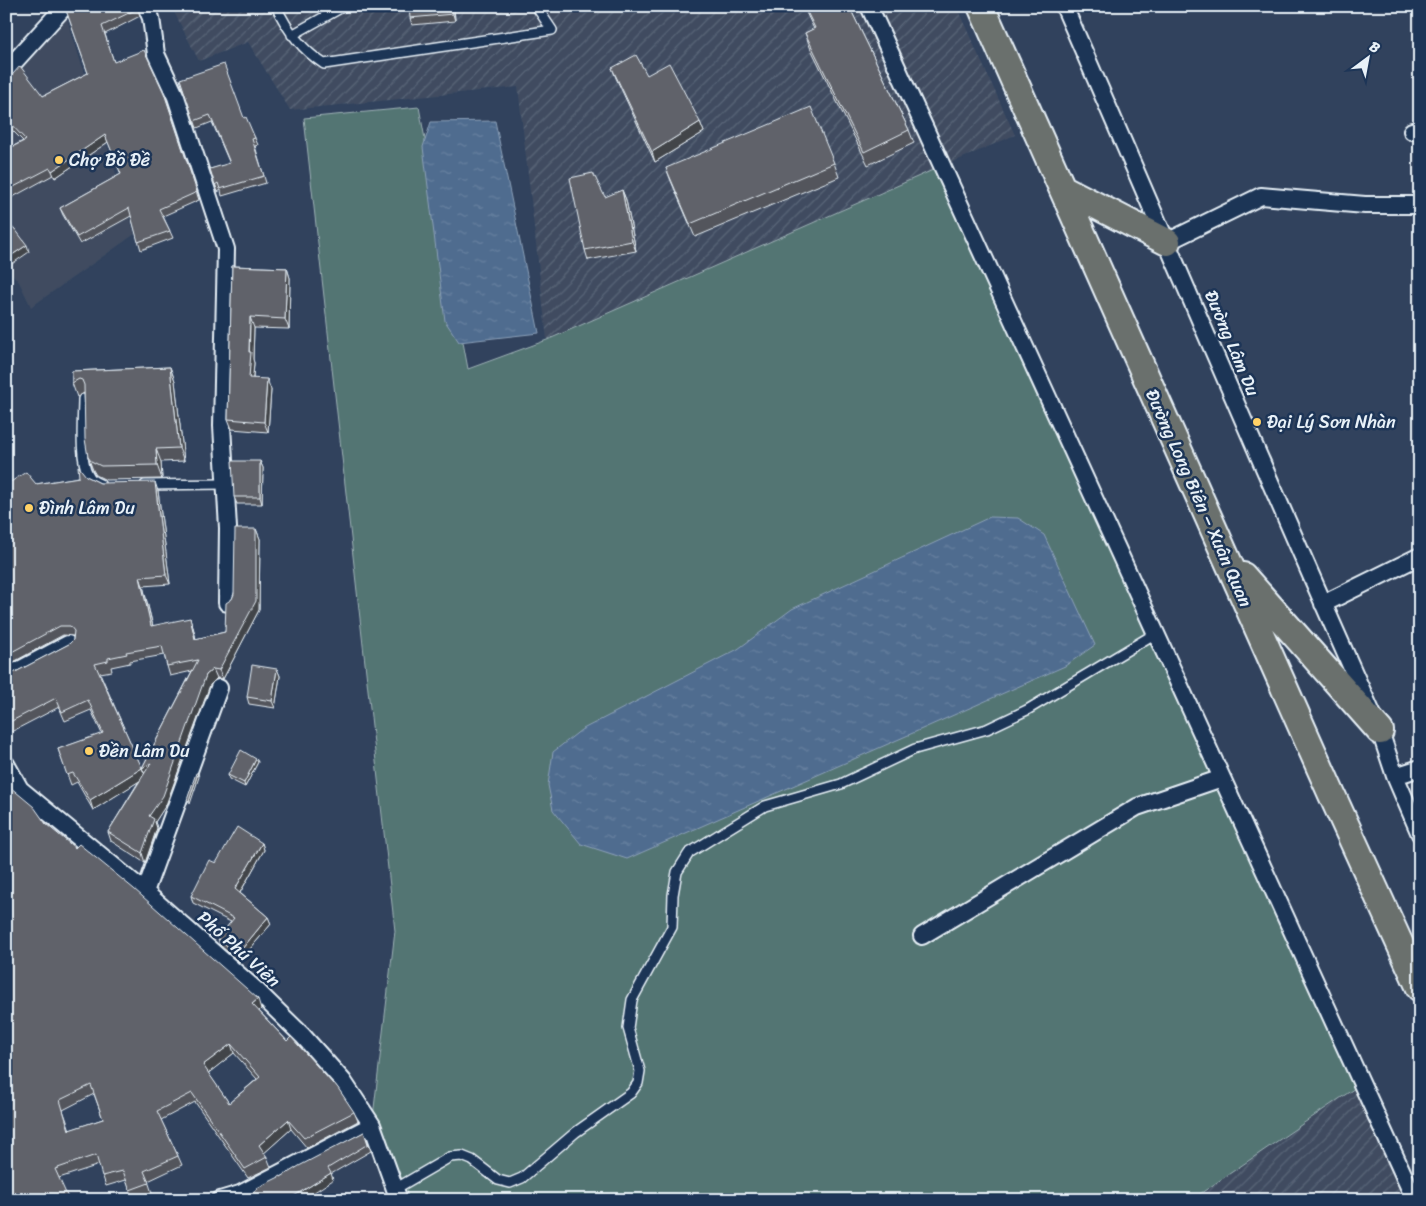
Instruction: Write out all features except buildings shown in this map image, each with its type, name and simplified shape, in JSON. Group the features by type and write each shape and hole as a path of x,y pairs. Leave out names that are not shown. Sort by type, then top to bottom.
{"main road":[{"name":"Đường Long Biên – Xuân Quan","path":"981,6 1225,557 1420,988"},
{"path":"1062,188 1167,242"},
{"path":"1225,557 1380,731"}],"street":[{"path":"6,70 65,6"},
{"path":"146,6 151,18 156,54 176,97 226,249 222,426 228,528 227,603"},
{"path":"869,6 1415,1200"},
{"name":"Đường Lâm Du","path":"1064,6 1251,441 1380,731 1395,776 1420,834"},
{"path":"1167,242 1261,196 1365,205 1420,205"},
{"path":"1323,604 1420,556"},
{"path":"6,677 68,644"},
{"path":"145,892 219,688"},
{"name":"Phố Phú Viên","path":"6,764 20,789 145,892 257,990 303,1036 343,1080 372,1125 397,1194"},
{"path":"1395,776 1420,768"},
{"path":"922,936 1137,808 1222,778"},
{"path":"220,1200 240,1194 372,1125"}],"lane":[{"path":"276,6 292,35 309,54 324,64 552,30 536,6"},
{"path":"292,35 344,6"},
{"path":"83,399 83,450 86,472 97,483 105,486 114,486"},
{"path":"139,485 224,484"},
{"path":"397,1194 450,1157 462,1156 472,1160 498,1180 510,1182 522,1178 576,1132 631,1093 638,1083 640,1071 628,1028 632,1000 672,927 673,895 677,872 689,853 765,806 841,784 915,749 987,729 1027,710 1156,633"}],"shaded area":[{"path":"171,6 956,6 1015,135 547,340 518,87 290,110 248,42 199,61"},
{"name":"Chợ Bồ Đề","path":"67,18 135,234 31,307 19,282 6,267 6,87"},
{"path":"1361,1084 1410,1200 1191,1200"}],"green space":[{"path":"419,107 468,369 547,340 942,166 1361,1084 1191,1200 402,1200 372,1125 395,931 304,118"}],"water":[{"path":"495,121 539,333 459,342 445,321 423,147 431,122"},
{"path":"990,517 1018,518 1044,535 1095,645 1065,666 627,859 581,844 553,810 548,785 553,752 581,730 738,649 792,609"}],"place":[{"name":"Chợ Bồ Đề","path":"59,160"},
{"name":"Đại Lý Sơn Nhàn","path":"1257,422"},
{"name":"Đình Lâm Du","path":"29,508"},
{"name":"Đền Lâm Du","path":"89,751"}]}
